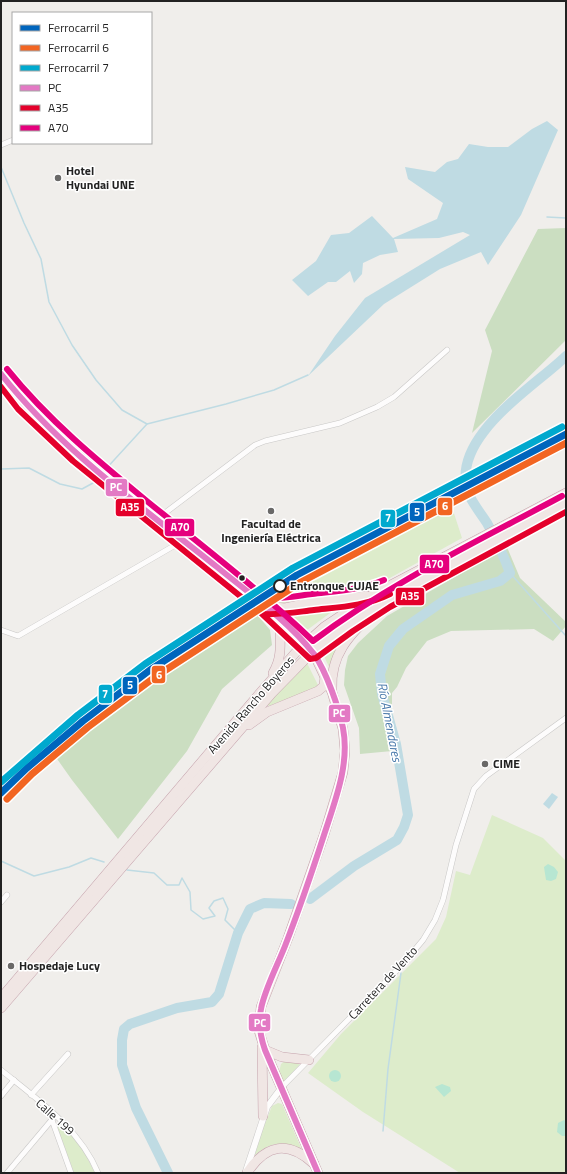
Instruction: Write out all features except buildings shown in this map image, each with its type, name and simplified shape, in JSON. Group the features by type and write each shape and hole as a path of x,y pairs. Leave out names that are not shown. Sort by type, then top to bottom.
{"highway":[{"path":"1,374 24,403 91,467 184,540 264,606 305,644 312,652 332,692 337,706 345,741 343,772 324,835 288,938 260,1007 258,1022 265,1050 317,1169"},
{"name":"Avenida Rancho Boyeros","path":"2,995 260,693 305,644 345,612 380,591 457,556 523,521 566,493"},
{"name":"Avenida Rancho Boyeros","path":"523,521 564,507"},
{"name":"Avenida Rancho Boyeros","path":"1,1008 276,688 312,652 348,624 457,556"},
{"path":"264,606 279,608 310,603 354,599 380,591"},
{"path":"332,692 333,676 339,652 348,638 386,600"},
{"path":"260,693 280,660 282,649 280,620 283,611 290,607"},
{"path":"232,740 267,712 306,697 322,688 325,683 325,676"},
{"path":"306,697 324,696 337,706"},
{"path":"261,1038 264,1116"},
{"path":"265,1050 282,1058 309,1060"},
{"path":"246,1173 261,1156 276,1148 283,1147 296,1151 317,1169"}],"street":[{"path":"1,145 12,140"},
{"path":"157,520 255,445 265,440 340,423 377,407 394,397 447,350"},
{"path":"1,630 18,636 184,540"},
{"name":"Carretera de Vento","path":"246,1173 264,1116 270,1102 282,1087 402,965 422,940 435,920 443,900 456,845 474,789 486,776 566,718"},
{"path":"1,902 7,896"},
{"path":"31,1096 68,1054"},
{"name":"Calle 199","path":"1,1070 14,1080 81,1142 98,1173"},
{"path":"1,1096 14,1080"},
{"path":"7,1173 54,1118"},
{"name":"Calle 199","path":"54,1118 71,1173"}],"green space":[{"path":"566,228 566,340 472,433 492,351 485,330 538,229"},
{"path":"450,501 462,538 388,579 358,592 330,593 279,604 267,600 334,559"},
{"path":"507,547 520,578 566,622 566,626 553,641 534,629 451,631 427,641 406,668 397,687 392,693 392,751 360,754 359,728 344,685 348,656 358,643 387,616"},
{"path":"335,605 337,608 303,633 290,620 291,617 299,612"},
{"path":"254,611 270,630 272,645 222,689 187,751 118,839 55,756 114,707 185,655"},
{"path":"366,616 331,671 321,650"},
{"path":"307,663 319,687 269,706 267,705"},
{"path":"492,815 543,838 566,861 566,1173 460,1173 363,1112 308,1073 341,1034 436,939 446,917 456,871 470,875"},
{"path":"548,864 554,867 558,872 556,879 551,881 546,880 544,867"},
{"path":"285,1061 301,1063 284,1083 279,1072 281,1064"},
{"path":"333,1070 337,1070 341,1076 337,1082 333,1082 329,1078 329,1074"},
{"path":"442,1084 450,1087 451,1091 444,1097 435,1087"},
{"path":"278,1103 282,1104 302,1150 287,1144 275,1144 269,1146 251,1158 272,1106"},
{"path":"564,1120 566,1121 566,1136 562,1136 557,1132 558,1123"},
{"path":"56,1124 62,1124 81,1146 95,1173 74,1173"}],"water":[{"path":"547,121 558,130 521,215 488,265 481,252 440,269 384,304 308,376 335,336 365,298 470,235 463,232 439,238 394,239 398,252 380,255 363,263 362,274 354,283 350,271 336,282 328,282 308,296 292,280 316,261 331,235 349,233 372,216 393,238 437,219 443,203 408,179 405,167 435,172 447,162 458,159 469,144 488,147 508,147 532,129"},
{"path":"552,793 558,797 549,809 543,804"}],"waterway":[{"path":"1,167 24,223 41,259 49,302 72,345 96,380 122,410 147,424"},
{"path":"547,217 566,218"},
{"name":"Río Almendares","path":"310,899 354,866 397,840 404,827 408,815 396,744 382,694 380,674 389,646 403,629 452,595 500,581 510,573 494,535 469,495 465,474 470,454 481,435 497,416 566,356"},
{"path":"104,471 147,424 274,390 308,375"},
{"path":"1,469 29,468 60,484 82,489 93,483 98,476"},
{"path":"510,573 566,636"},
{"path":"1,861 34,876 69,867 91,858 104,862"},
{"path":"127,870 154,873 167,885 179,885 182,878 190,892 191,910 203,919 215,916 209,908 214,901 223,898 228,909 225,920 238,933"},
{"name":"Río Almendares","path":"168,1173 136,1108 122,1065 122,1040 124,1029 130,1024 177,1008 212,1002 219,994 238,933 250,909 264,903 291,904"},
{"path":"383,1131 388,1069 401,973"}],"rail line":[{"name":"7","path":"1,782 78,715 145,664 293,568 562,427"},
{"name":"5","path":"1,793 27,768 83,721 150,670 297,575 566,434"},
{"name":"6","path":"7,799 32,774 88,727 155,677 301,582 566,443"}],"transit line":[{"name":"A70","path":"7,369 56,423 148,502 253,587 313,641 342,620 403,581 562,496"},
{"name":"PC","path":"1,374 24,402 76,453 132,500 255,597 292,630 319,661 332,690 341,720 345,742 343,769 333,809 315,863 285,946 265,994 260,1020 261,1035 265,1050 318,1173"},
{"name":"A35","path":"1,387 18,409 73,461 260,612 310,659 316,658 353,631 390,607 566,512"},
{"name":"A70","path":"266,598 289,597 348,590 384,580"},
{"name":"A35","path":"264,614 289,613 353,605 372,601 390,594"}],"place":[{"name":"Hotel Hyundai UNE","path":"58,178"},
{"name":"Facultad de Ingeniería Eléctrica","path":"271,511"},
{"name":"Entronque CUJAE","path":"280,586"},
{"name":"CIME","path":"485,764"},
{"name":"Hospedaje Lucy","path":"11,966"}]}
